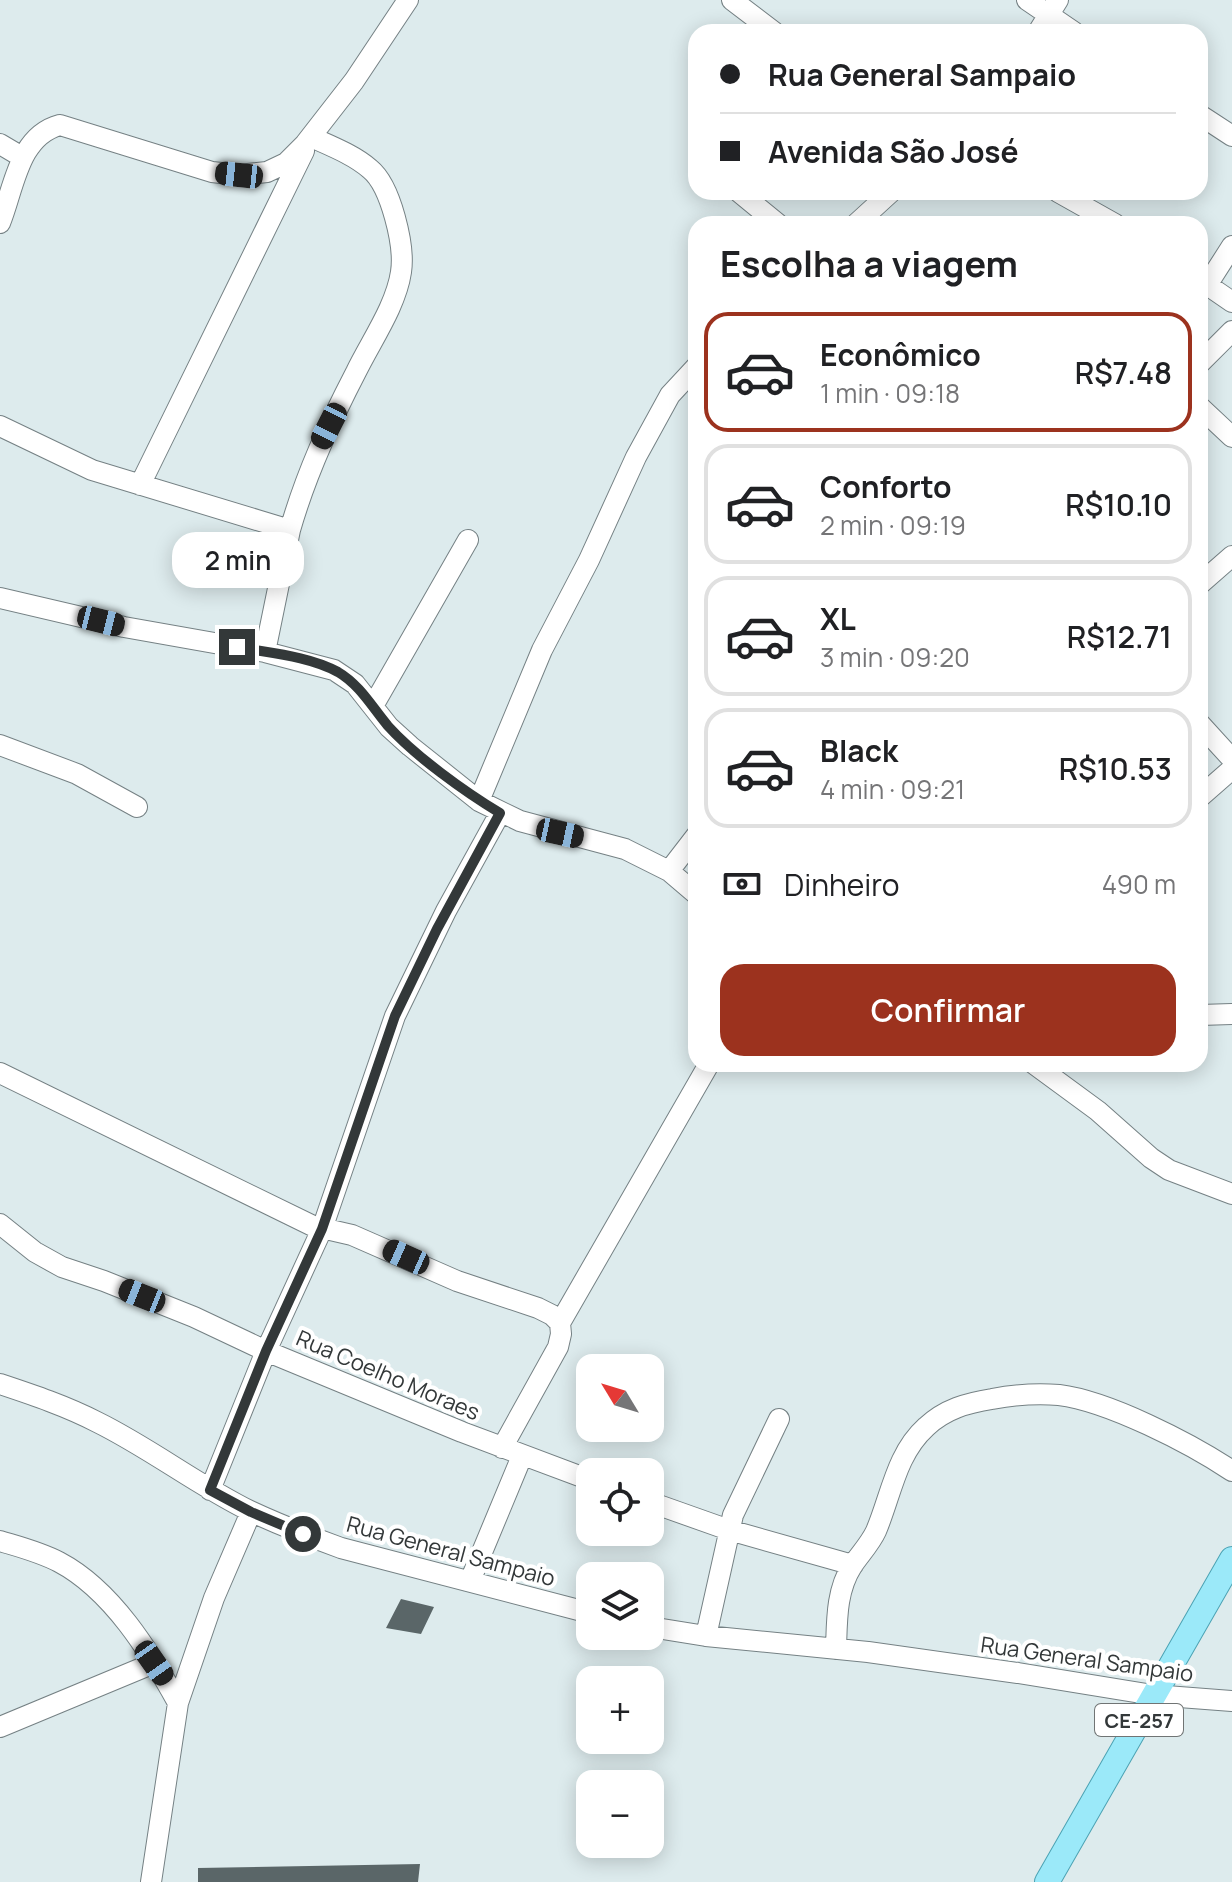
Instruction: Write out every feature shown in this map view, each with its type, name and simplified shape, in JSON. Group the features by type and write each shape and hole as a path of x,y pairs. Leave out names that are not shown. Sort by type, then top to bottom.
{"main road":[{"name":"CE-257","path":"1047,1882 1232,1559"}],"street":[{"path":"732,0 764,24"},
{"path":"1027,0 1048,16"},
{"path":"0,223 22,157 38,135 60,125 212,172 239,175 267,172 286,163 311,137 354,81 403,8"},
{"path":"1208,120 1232,136"},
{"path":"140,485 311,137"},
{"path":"265,652 290,530 319,444 397,289 402,259 391,203 381,181 370,168 311,137"},
{"path":"0,144 22,157"},
{"path":"749,200 768,216"},
{"path":"865,216 882,200"},
{"path":"1072,200 1101,216"},
{"path":"1208,277 1232,246"},
{"path":"1208,285 1232,302"},
{"path":"1208,355 1232,331"},
{"path":"479,801 542,650 589,560 636,457 670,395 688,376"},
{"path":"1208,414 1232,437"},
{"path":"0,426 63,458 140,485 290,530"},
{"path":"373,706 468,540"},
{"path":"1208,577 1232,556"},
{"path":"0,598 124,627 265,652 334,670 355,684 389,727 410,746 479,801 500,813 560,833 625,849 669,871 688,887"},
{"path":"1208,733 1232,759"},
{"path":"0,745 77,774 137,807"},
{"path":"1208,790 1232,769"},
{"path":"210,1490 266,1351 322,1229 395,1016 500,813"},
{"path":"669,871 688,846"},
{"path":"1208,1015 1232,1014"},
{"path":"470,1581 512,1452 558,1347 560,1323 704,1072"},
{"path":"1047,1072 1169,1170 1232,1194"},
{"path":"0,1073 322,1229 352,1235 457,1281 538,1308 560,1323"},
{"name":"Rua Coelho Moraes","path":"0,1224 48,1261 194,1317 266,1351 512,1452 576,1475"},
{"name":"Rua General Sampaio","path":"0,1384 45,1398 99,1422 251,1512 341,1548 576,1609"},
{"path":"836,1649 838,1606 843,1585 876,1532 895,1477 912,1443 945,1412 968,1403 1036,1395 1076,1398 1173,1437 1232,1471"},
{"path":"706,1636 729,1530 743,1493 779,1419"},
{"path":"664,1507 729,1530 853,1565"},
{"path":"151,1882 178,1703 214,1598 251,1512"},
{"path":"4,1548 60,1562 94,1589 123,1618 178,1703"},
{"name":"Rua General Sampaio","path":"664,1629 1018,1673 1153,1695 1232,1701"},
{"path":"0,1727 154,1663"}],"building":[{"path":"401,1599 434,1607 421,1634 386,1628"},
{"path":"420,1864 418,1882 198,1882 198,1868"}],"route":[{"path":"237,647 306,661 346,677 389,727 410,746 479,801 500,813 437,929 395,1016 322,1229 266,1351 210,1490 303,1534"}]}
